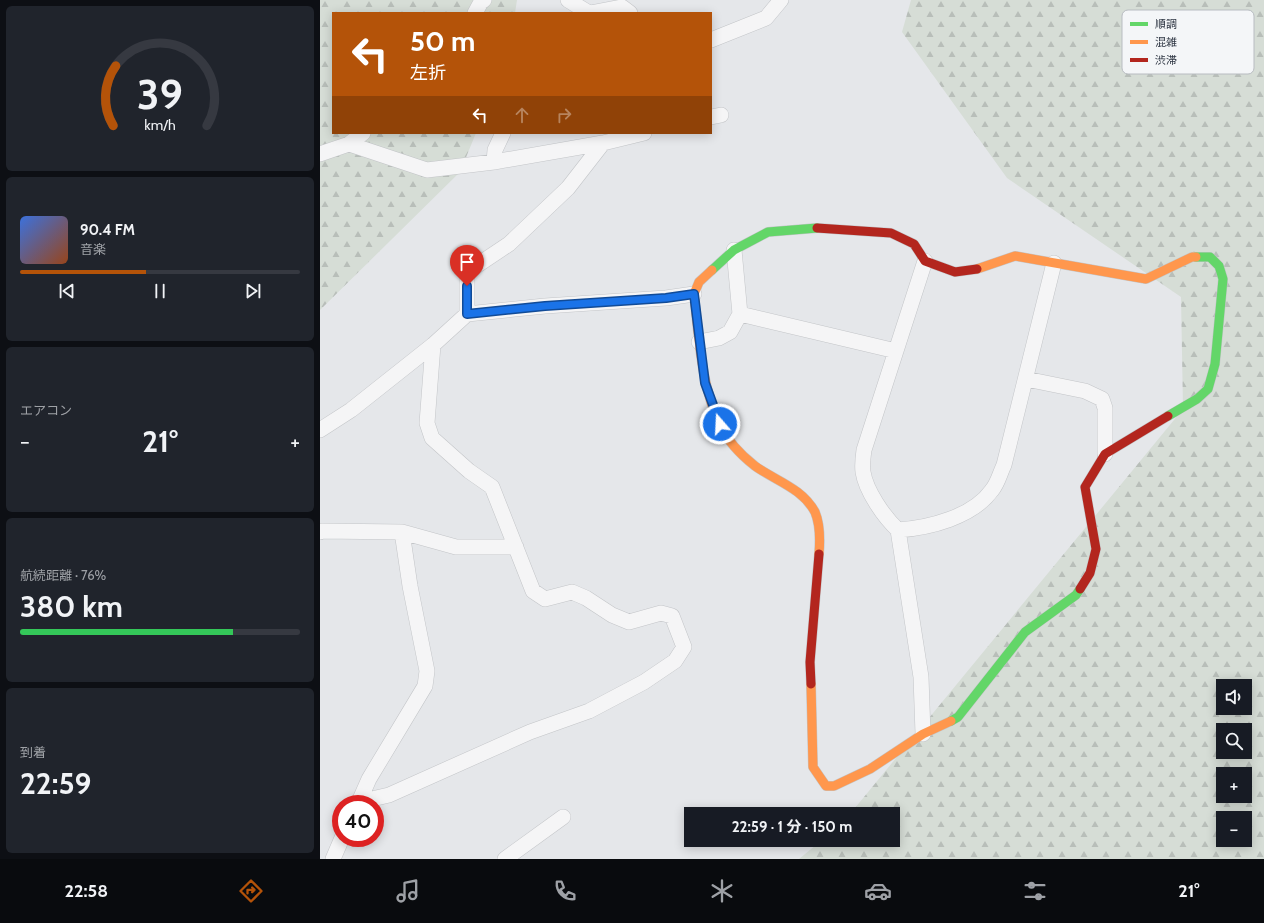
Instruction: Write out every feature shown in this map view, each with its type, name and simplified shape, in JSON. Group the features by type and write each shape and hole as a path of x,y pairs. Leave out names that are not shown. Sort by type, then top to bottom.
{"street":[{"path":"476,12 481,2 484,0"},
{"path":"568,0 587,12"},
{"path":"712,40 766,18 781,0"},
{"path":"594,12 622,7 629,12"},
{"path":"320,154 349,144 362,134"},
{"path":"494,162 495,150 503,134"},
{"path":"349,144 427,170 494,162 603,143 640,134"},
{"path":"467,314 467,272 509,244 563,193 603,143"},
{"path":"818,228 891,233 914,244 925,261 955,272 976,269 1015,256 1146,279 1192,257 1210,257 1219,266 1223,279 1215,364 1208,389 1197,399 1105,454 1085,487 1096,549 1090,573 1076,595 1025,632 958,717 923,734 870,768 834,786 826,786 813,767 810,662 820,537 815,513 805,499 787,484 756,467 736,450 720,424 705,383 694,294 699,282 734,250 768,232 818,228"},
{"path":"699,342 719,338 730,332 740,314 734,250"},
{"path":"923,734 921,677 898,530 889,521 878,505 868,487 863,471 864,450 925,261"},
{"path":"898,530 917,528 965,514 993,490 1004,465 1054,263"},
{"path":"320,430 351,410 433,345 467,314 545,306 666,298 694,294"},
{"path":"740,314 896,351"},
{"path":"384,796 530,732 589,711 644,682 675,661 684,647 672,616 662,613 629,622 612,615 586,598 572,592 545,599 533,592 492,487 469,471 432,438 426,423 433,345"},
{"path":"1026,379 1085,391 1102,399 1105,408 1105,454"},
{"path":"320,532 402,532 456,547 516,547"},
{"path":"362,795 369,779 425,686 427,671 410,586 402,532"},
{"path":"505,859 564,817"},
{"path":"333,859 338,847"}],"green space":[{"path":"320,0 517,0 515,12 332,12 332,134 476,134 460,172 320,310"},
{"path":"911,0 1264,0 1264,859 799,859 814,847 900,847 900,807 856,807 1183,409 1181,297 1007,178 902,32"}],"traffic: fast":[{"path":"712,270 734,250 768,232 817,228"},
{"path":"1168,416 1197,399 1208,389 1215,364 1223,279 1219,266 1210,257 1196,257"},
{"path":"951,721 958,717 1025,632 1076,595 1080,589"}],"traffic: slow":[{"path":"977,269 1015,256 1146,279 1192,257 1196,257"},
{"path":"712,270 699,282 694,294 699,344 705,378 714,410 723,431 740,453 755,466 796,491 810,504 815,512 819,527 819,554"},
{"path":"811,684 813,767 826,786 834,786 870,769 923,734 951,721"}],"traffic: jam":[{"path":"817,228 891,233 914,244 925,261 955,272 977,269"},
{"path":"1080,589 1090,573 1096,549 1085,487 1105,454 1168,416"},
{"path":"811,684 810,662 819,554"}],"route":[{"path":"467,286 467,314 545,306 666,298 694,294 705,383 720,424"}]}
